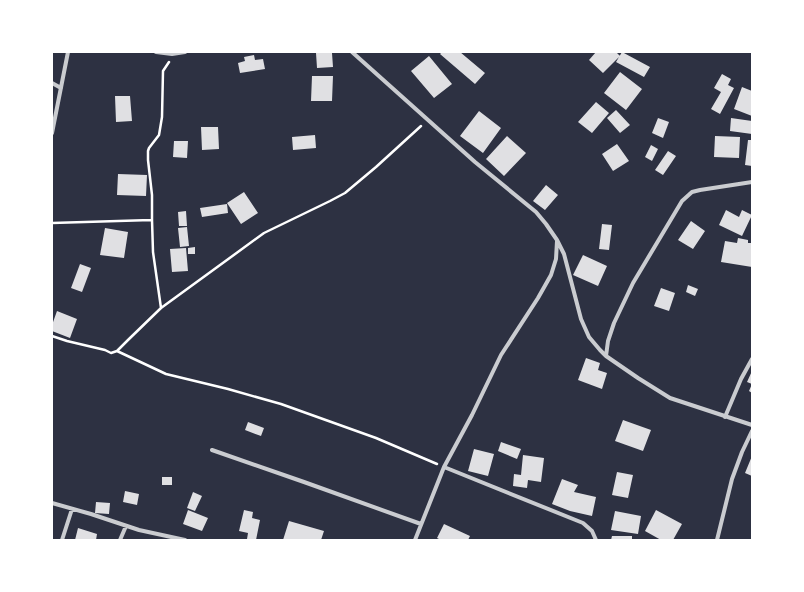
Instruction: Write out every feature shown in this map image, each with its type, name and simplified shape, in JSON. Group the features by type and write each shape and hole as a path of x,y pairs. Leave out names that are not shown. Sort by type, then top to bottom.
{"street":[{"path":"52,133 68,52"},
{"path":"156,52 172,54 185,52"},
{"path":"352,52 476,162 536,212 558,240 564,254 581,320 589,337 606,356 670,398 752,425"},
{"path":"52,83 61,88"},
{"path":"606,356 608,341 614,322 632,282 682,201 692,192 752,182"},
{"path":"415,540 444,467 472,415 501,355 551,275 556,259 558,240"},
{"path":"725,417 741,379 752,359"},
{"path":"717,540 732,479 752,431"},
{"path":"212,450 421,524"},
{"path":"444,467 583,523 592,531 596,540"},
{"path":"52,503 126,526 185,540"},
{"path":"62,540 72,509"},
{"path":"120,540 126,526"}],"path":[{"path":"161,308 154,252 152,195 148,152 149,148 159,135 162,117 163,70 168,65 172,54"},
{"path":"117,352 161,308 264,233 330,202 345,193 428,120"},
{"path":"52,223 152,220"},
{"path":"52,336 105,350 111,353 117,352 166,374 281,404 376,438 444,467"}],"building":[{"path":"442,52 460,52 485,73 475,84 440,54"},
{"path":"596,52 616,52 620,56 603,73 589,60"},
{"path":"622,52 650,67 644,77 616,62"},
{"path":"316,53 332,53 333,67 317,68"},
{"path":"254,55 255,60 263,59 265,69 240,73 238,63 245,61 244,57"},
{"path":"429,56 452,84 434,98 411,71"},
{"path":"620,72 642,89 626,110 604,93"},
{"path":"722,74 731,79 728,85 734,88 720,114 711,109 721,92 714,88"},
{"path":"312,76 333,76 332,101 311,101"},
{"path":"742,87 752,91 752,116 734,109"},
{"path":"115,96 130,96 132,121 116,122"},
{"path":"596,102 609,113 592,133 578,122"},
{"path":"616,110 630,125 620,133 607,118"},
{"path":"479,111 501,128 483,153 460,136"},
{"path":"658,118 669,122 663,138 652,133"},
{"path":"731,118 752,121 752,134 730,131"},
{"path":"201,127 218,127 219,149 202,150"},
{"path":"315,135 316,148 293,150 292,137"},
{"path":"507,136 526,153 504,176 486,159"},
{"path":"715,136 740,137 739,158 714,157"},
{"path":"748,140 752,140 752,166 745,165"},
{"path":"174,141 188,141 187,158 173,157"},
{"path":"617,144 629,161 613,171 602,154"},
{"path":"651,145 658,149 652,161 645,157"},
{"path":"668,151 676,156 663,175 655,170"},
{"path":"118,174 147,175 146,196 117,195"},
{"path":"546,185 558,195 545,210 533,201"},
{"path":"244,192 258,213 241,224 227,203"},
{"path":"227,204 228,213 202,217 200,208"},
{"path":"726,210 739,217 742,210 752,215 742,236 719,225"},
{"path":"186,211 187,226 179,226 178,212"},
{"path":"691,221 705,231 693,249 678,240"},
{"path":"602,224 612,225 609,250 599,249"},
{"path":"187,227 189,246 180,247 178,228"},
{"path":"105,228 128,232 124,258 100,255"},
{"path":"738,238 748,240 748,243 752,243 752,267 721,262 725,241 737,243"},
{"path":"195,247 195,254 188,254 188,248"},
{"path":"186,248 188,271 172,272 170,249"},
{"path":"583,255 607,266 598,286 573,275"},
{"path":"80,264 91,268 82,292 71,288"},
{"path":"688,285 698,289 695,296 686,292"},
{"path":"661,288 675,293 669,311 654,306"},
{"path":"57,311 77,319 70,338 52,331 52,325"},
{"path":"586,358 600,363 598,370 607,373 602,389 578,380"},
{"path":"752,371 752,384 747,382"},
{"path":"752,384 752,393 749,391"},
{"path":"623,420 651,430 643,451 615,441"},
{"path":"248,422 264,428 261,436 245,430"},
{"path":"501,442 521,449 517,459 498,451"},
{"path":"474,449 494,454 488,476 468,471"},
{"path":"523,455 544,458 541,482 528,480 527,488 513,486 514,474 521,475"},
{"path":"752,456 752,476 745,473"},
{"path":"617,472 633,475 628,498 612,495"},
{"path":"162,477 172,477 172,485 162,485"},
{"path":"562,479 578,485 574,492 596,497 592,516 570,511 552,504"},
{"path":"125,491 139,494 137,505 123,502"},
{"path":"193,492 202,496 195,511 187,508"},
{"path":"96,502 110,503 109,514 95,513"},
{"path":"188,510 208,518 202,531 183,524"},
{"path":"244,510 253,512 252,518 260,520 256,540 247,539 248,533 239,531"},
{"path":"656,510 682,524 673,540 661,540 645,531"},
{"path":"615,511 641,516 638,534 611,530"},
{"path":"289,521 324,531 321,540 283,540"},
{"path":"444,524 470,536 468,540 441,540 437,538"},
{"path":"78,528 97,534 96,540 75,540"},
{"path":"612,536 632,536 632,540 611,540"}]}
